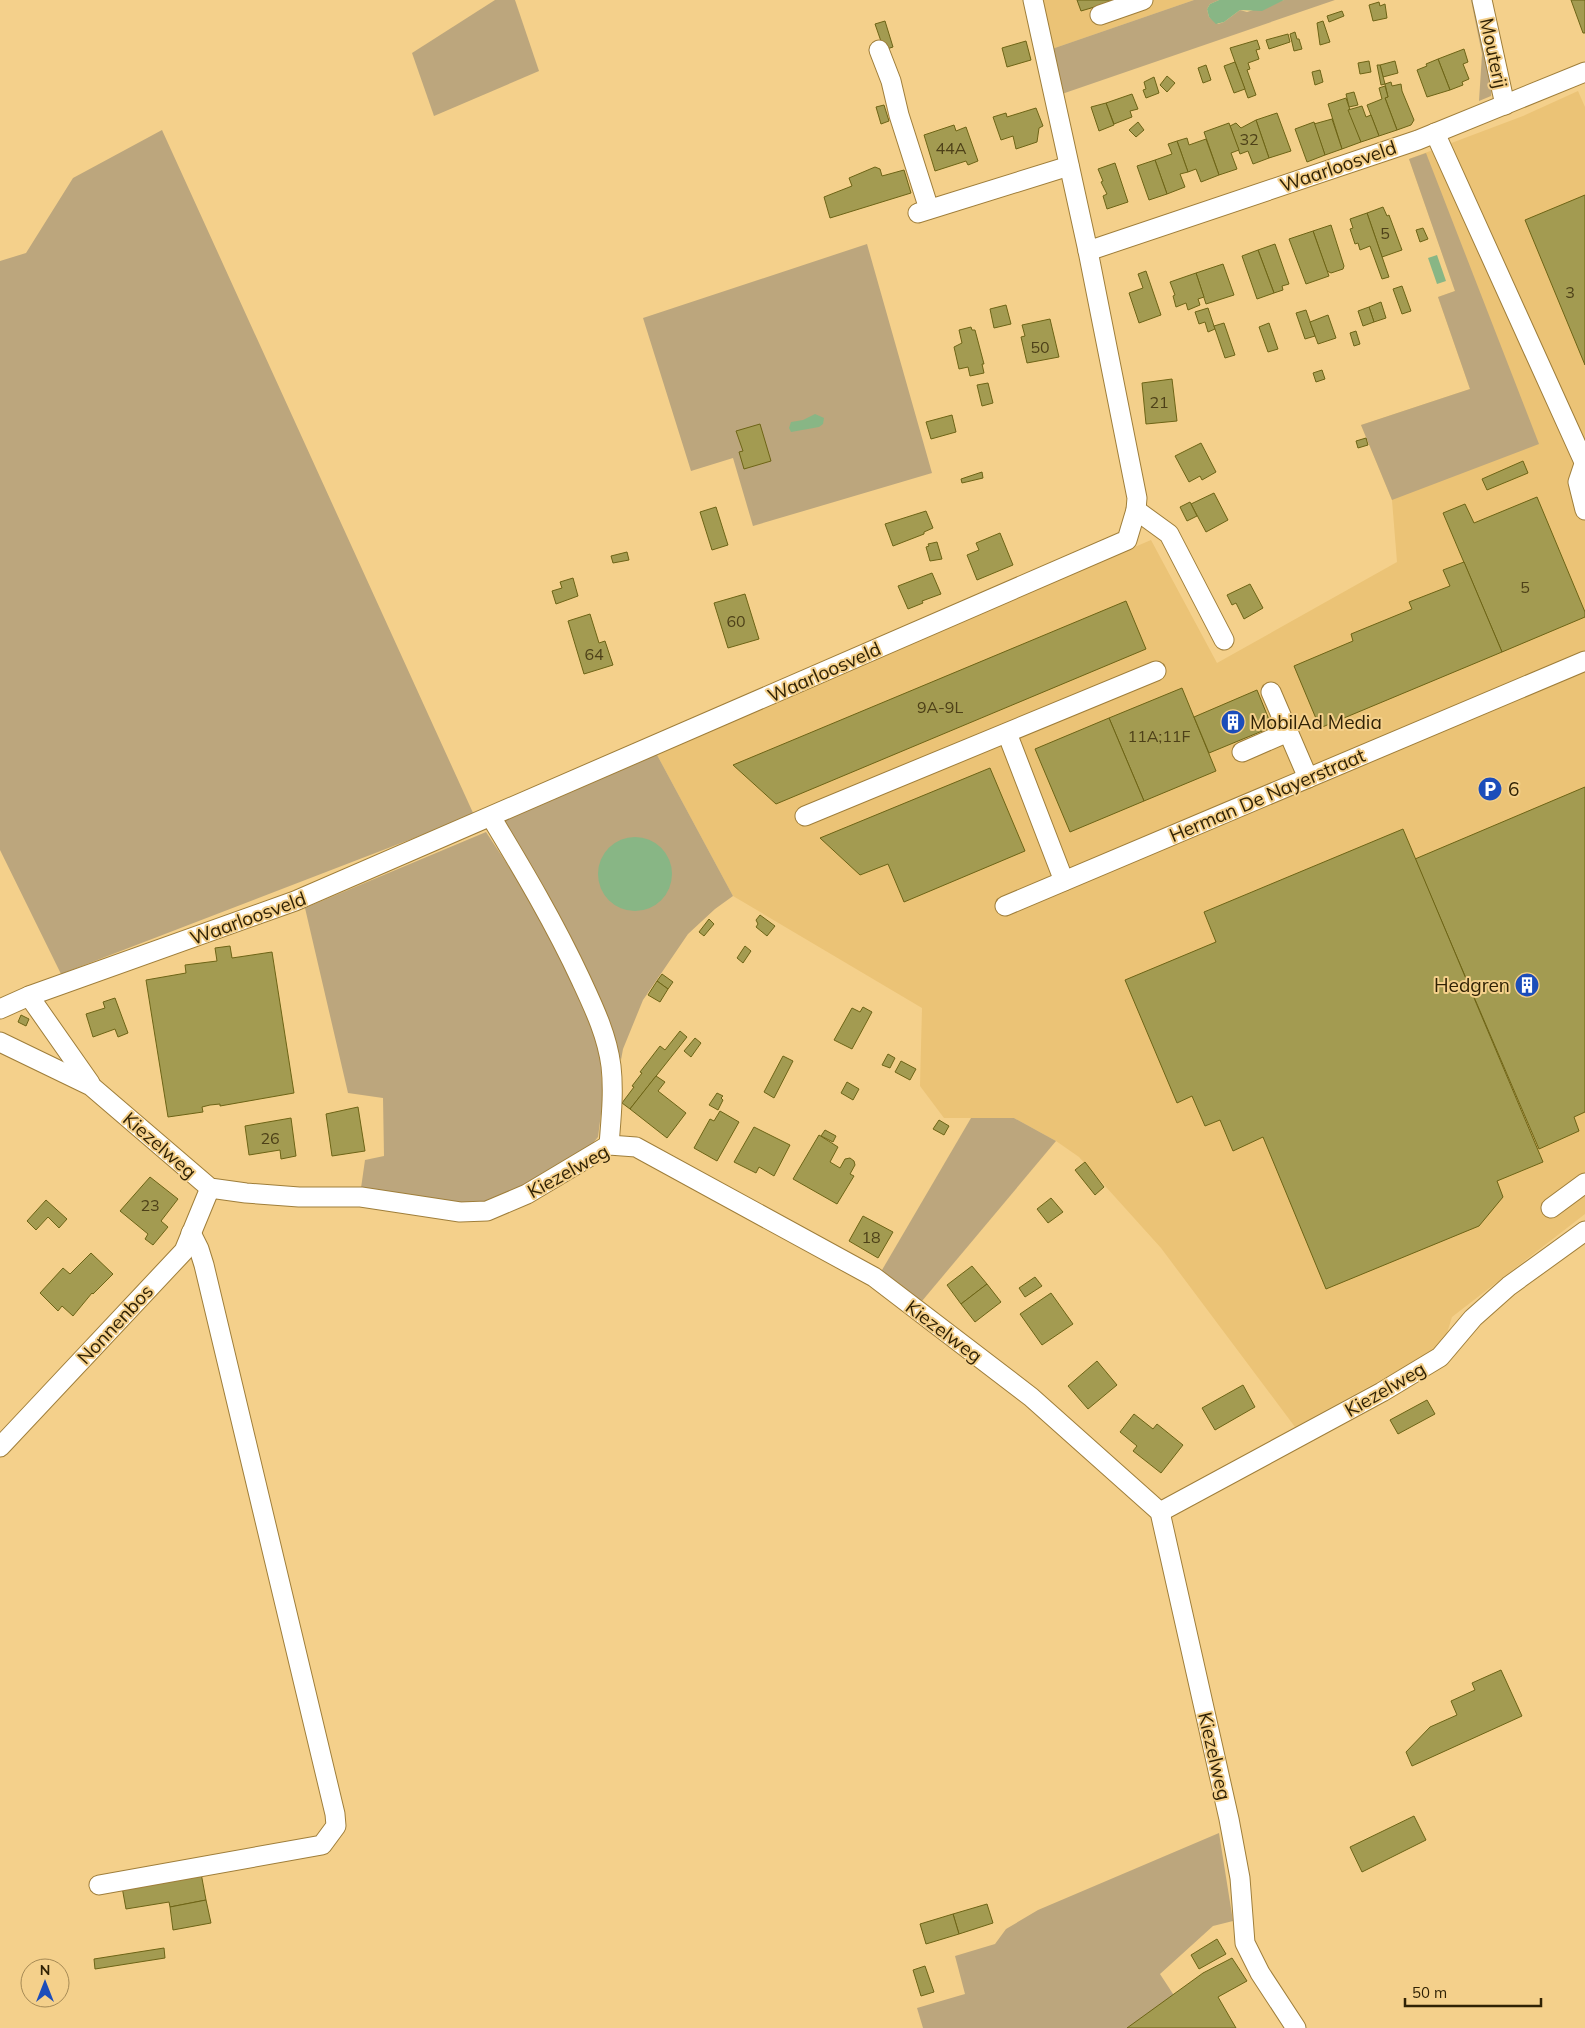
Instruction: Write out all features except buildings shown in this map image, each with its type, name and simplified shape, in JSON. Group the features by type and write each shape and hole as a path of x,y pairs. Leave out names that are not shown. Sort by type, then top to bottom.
{"street":[{"name":"Waarloosveld","path":"0,1009 29,996 296,901 1127,540 1136,510 1136,498 1088,251 1033,0"},
{"path":"1100,15 1144,0"},
{"name":"Mouterij","path":"1482,0 1506,105"},
{"path":"878,50 891,81 923,211 1069,166"},
{"name":"Waarloosveld","path":"1088,251 1435,133 1585,72"},
{"path":"1435,133 1584,461 1578,482 1585,510"},
{"path":"1136,510 1170,534 1224,640"},
{"name":"Herman De Nayerstraat","path":"1005,906 1585,661"},
{"path":"805,816 1156,671"},
{"path":"1271,692 1308,778"},
{"path":"1242,752 1288,732"},
{"path":"1007,733 1064,881"},
{"path":"491,817 527,876 565,946 601,1023 610,1064 613,1102 609,1145"},
{"path":"29,996 92,1086"},
{"name":"Kiezelweg","path":"0,1042 92,1086 210,1188 299,1197 361,1198 460,1212 487,1212 527,1194 609,1145 636,1147 874,1277 1031,1397 1137,1494 1160,1512 1230,1819 1240,1878 1245,1943 1260,1973 1296,2028"},
{"path":"1551,1208 1585,1183"},
{"name":"Nonnenbos","path":"0,1448 184,1251 210,1188"},
{"name":"Kiezelweg","path":"1160,1512 1382,1392 1440,1357 1473,1318 1510,1286 1585,1230"},
{"path":"99,1885 322,1845 336,1826 332,1798 204,1265 191,1233"}],"shaded area":[{"path":"495,0 515,0 539,71 434,116 412,53"},
{"path":"1036,0 1194,0 1046,51"},
{"path":"1194,0 1219,0 1210,4 1207,9 1209,17 1218,24 1224,22 1240,10 1247,12 1284,0 1335,0 1056,96 1046,51"},
{"path":"1219,0 1284,0 1262,11 1240,10 1224,22 1216,24 1209,17 1207,9 1210,4"},
{"path":"1471,0 1473,0 1492,86 1491,96 1479,101 1482,54"},
{"path":"1578,91 1585,107 1585,1214 1452,1317 1443,1346 1295,1427 1161,1248 1079,1157 1056,1141 1014,1118 944,1118 920,1086 922,1008 733,896 656,753 1151,540 1217,663 1397,562 1392,500 1361,425 1470,389 1438,297 1455,291 1409,159 1523,116"},
{"path":"162,130 474,815 61,974 0,850 0,261 26,253 73,178"},
{"path":"1426,153 1539,444 1392,500 1361,425 1470,389 1438,297 1455,291 1409,159"},
{"path":"867,244 932,473 753,526 733,458 691,471 643,318"},
{"path":"1437,255 1446,281 1437,284 1428,258"},
{"path":"815,414 824,418 823,424 819,427 791,432 789,428 791,422 803,420"},
{"path":"656,753 733,896 715,909 688,934 643,1000 623,1049 621,1060 594,988 568,931 504,820"},
{"path":"486,832 545,921 590,1022 600,1057 603,1098 598,1137 585,1153 503,1197 472,1205 361,1188 365,1160 384,1156 383,1098 348,1093 305,908"},
{"path":"628,837 642,837 656,843 666,853 672,867 672,881 666,895 656,905 642,911 628,911 614,905 604,895 598,881 598,867 604,853 614,843"},
{"path":"971,1118 1014,1118 1056,1141 917,1307 875,1282"},
{"path":"1219,1833 1233,1921 1213,1926 1160,1974 1175,1997 1131,2028 923,2028 917,2008 965,1994 955,1956 995,1944 1006,1929 1038,1910"}],"place":[{"name":"MobilAd Media","path":"1233,722"},
{"name":"6","path":"1490,789"},
{"name":"Hedgren","path":"1527,985"}]}
